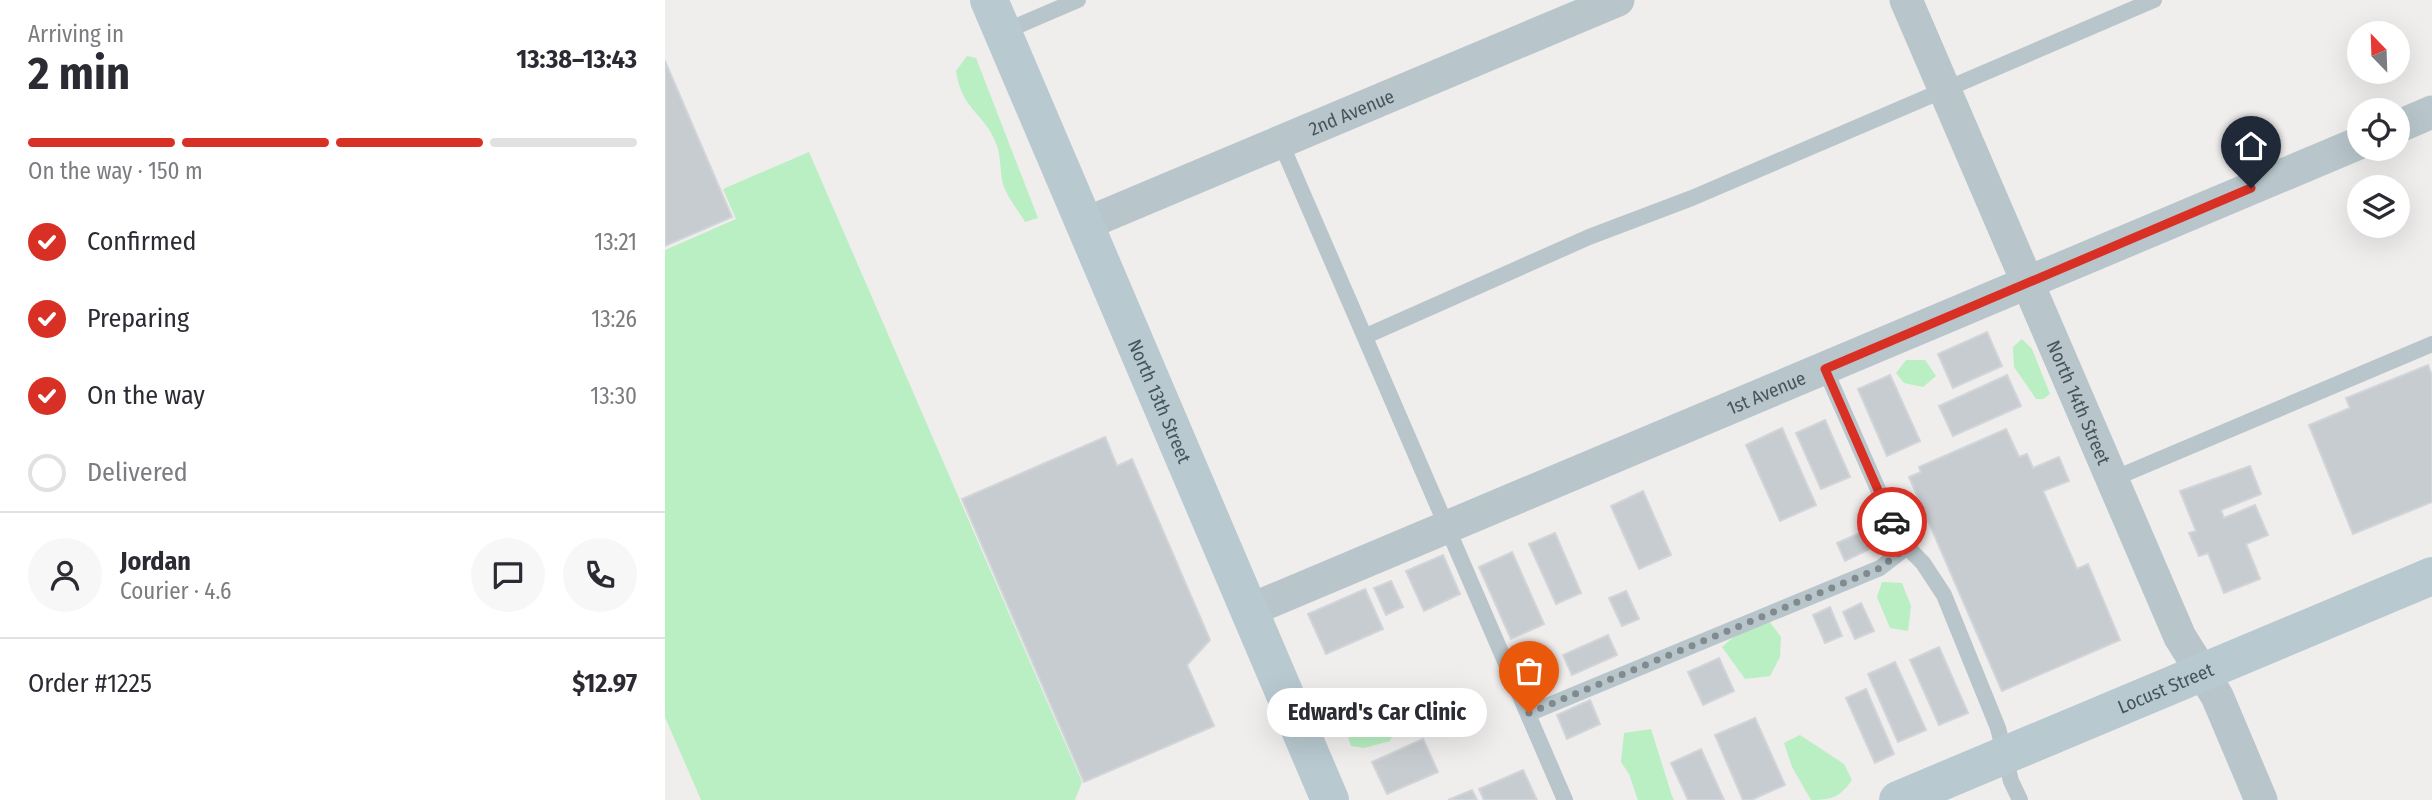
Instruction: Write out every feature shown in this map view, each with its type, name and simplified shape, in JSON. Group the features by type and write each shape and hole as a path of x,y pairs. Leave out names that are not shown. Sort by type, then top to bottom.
{"main road":[{"name":"North 13th Street","path":"996,16 1331,800"},
{"name":"Locust Street","path":"1898,800 2432,576"}],"street":[{"name":"2nd Avenue","path":"1085,224 1618,0"},
{"name":"North 14th Street","path":"1906,0 2180,637 2204,672 2261,800"},
{"path":"2410,121 2432,112"},
{"name":"1st Avenue","path":"1249,610 2347,148"}],"lane":[{"path":"996,16 1078,0"},
{"path":"1366,336 1388,323 1589,237 1692,198 1945,92 2154,0"},
{"path":"1280,141 1565,800"},
{"path":"2113,480 2432,344"},
{"path":"1825,369 1895,528 1944,595 1998,728 2020,800"},
{"path":"1529,713 1880,568 1907,547"}],"green space":[{"path":"967,56 976,58 1038,218 1025,222 1010,199 1003,184 998,151 992,135 963,95 956,71"},
{"path":"809,152 1082,782 1075,800 701,800 665,717 665,250 736,219 723,189"},
{"path":"2022,339 2032,349 2050,394 2043,399 2036,399 2014,367 2013,347"},
{"path":"1906,360 1925,360 1936,376 1923,387 1904,383 1896,373"},
{"path":"1882,582 1902,583 1911,606 1908,631 1890,628 1877,597"},
{"path":"1769,621 1781,637 1780,657 1770,676 1745,679 1722,647 1736,635"},
{"path":"1362,707 1387,713 1395,730 1390,741 1364,748 1351,746 1344,724"},
{"path":"1651,729 1674,800 1638,800 1629,774 1621,762 1624,733"},
{"path":"1800,735 1844,764 1852,780 1839,794 1811,800 1792,767 1784,743"}],"building":[{"path":"665,61 732,217 665,246"},
{"path":"1987,332 2002,366 1953,388 1938,354"},
{"path":"2428,365 2432,376 2432,502 2353,534 2309,425 2350,408 2346,398"},
{"path":"1890,375 1920,441 1887,456 1858,389"},
{"path":"2007,375 2021,406 1953,436 1939,406"},
{"path":"1825,420 1850,477 1821,489 1796,433"},
{"path":"1782,428 1816,505 1780,521 1746,445"},
{"path":"2006,429 2019,457 2027,454 2033,468 2059,457 2069,481 2043,491 2077,569 2088,564 2120,640 2002,691 1909,477 1921,472 1919,467"},
{"path":"1105,437 1117,466 1132,459 1210,640 1187,665 1214,726 1084,782 962,499"},
{"path":"2250,466 2261,494 2221,510 2224,518 2255,505 2268,535 2246,544 2260,579 2224,593 2208,553 2199,556 2189,533 2196,531 2180,491"},
{"path":"1643,491 1671,555 1639,569 1611,506"},
{"path":"1873,527 1880,544 1845,561 1837,543"},
{"path":"1555,533 1581,593 1556,604 1529,544"},
{"path":"1512,552 1544,624 1511,639 1479,567"},
{"path":"1443,555 1460,594 1424,611 1406,571"},
{"path":"1391,581 1403,607 1386,615 1374,588"},
{"path":"1365,589 1383,629 1326,654 1308,614"},
{"path":"1626,591 1639,619 1622,626 1609,598"},
{"path":"1861,603 1874,631 1855,639 1843,612"},
{"path":"1830,607 1842,636 1825,643 1813,615"},
{"path":"1608,635 1617,655 1572,675 1563,655"},
{"path":"1939,647 1968,713 1939,725 1910,660"},
{"path":"1719,658 1734,691 1703,705 1688,672"},
{"path":"1895,662 1926,730 1898,742 1868,674"},
{"path":"1866,689 1894,754 1875,763 1846,698"},
{"path":"1590,700 1600,724 1567,739 1557,715"},
{"path":"1755,718 1785,785 1751,800 1743,800 1715,735"},
{"path":"1423,739 1438,772 1387,794 1372,762"},
{"path":"1701,749 1724,800 1688,800 1671,763"},
{"path":"1523,770 1537,800 1484,800 1479,789"},
{"path":"1472,790 1477,800 1448,800"}],"way so far":[{"path":"1529,713 1880,568 1907,547 1892,522"}],"place":[{"name":"Edward's Car Clinic","path":"1529,713"}],"route":[{"path":"1892,522 1825,369 2251,188"}]}
